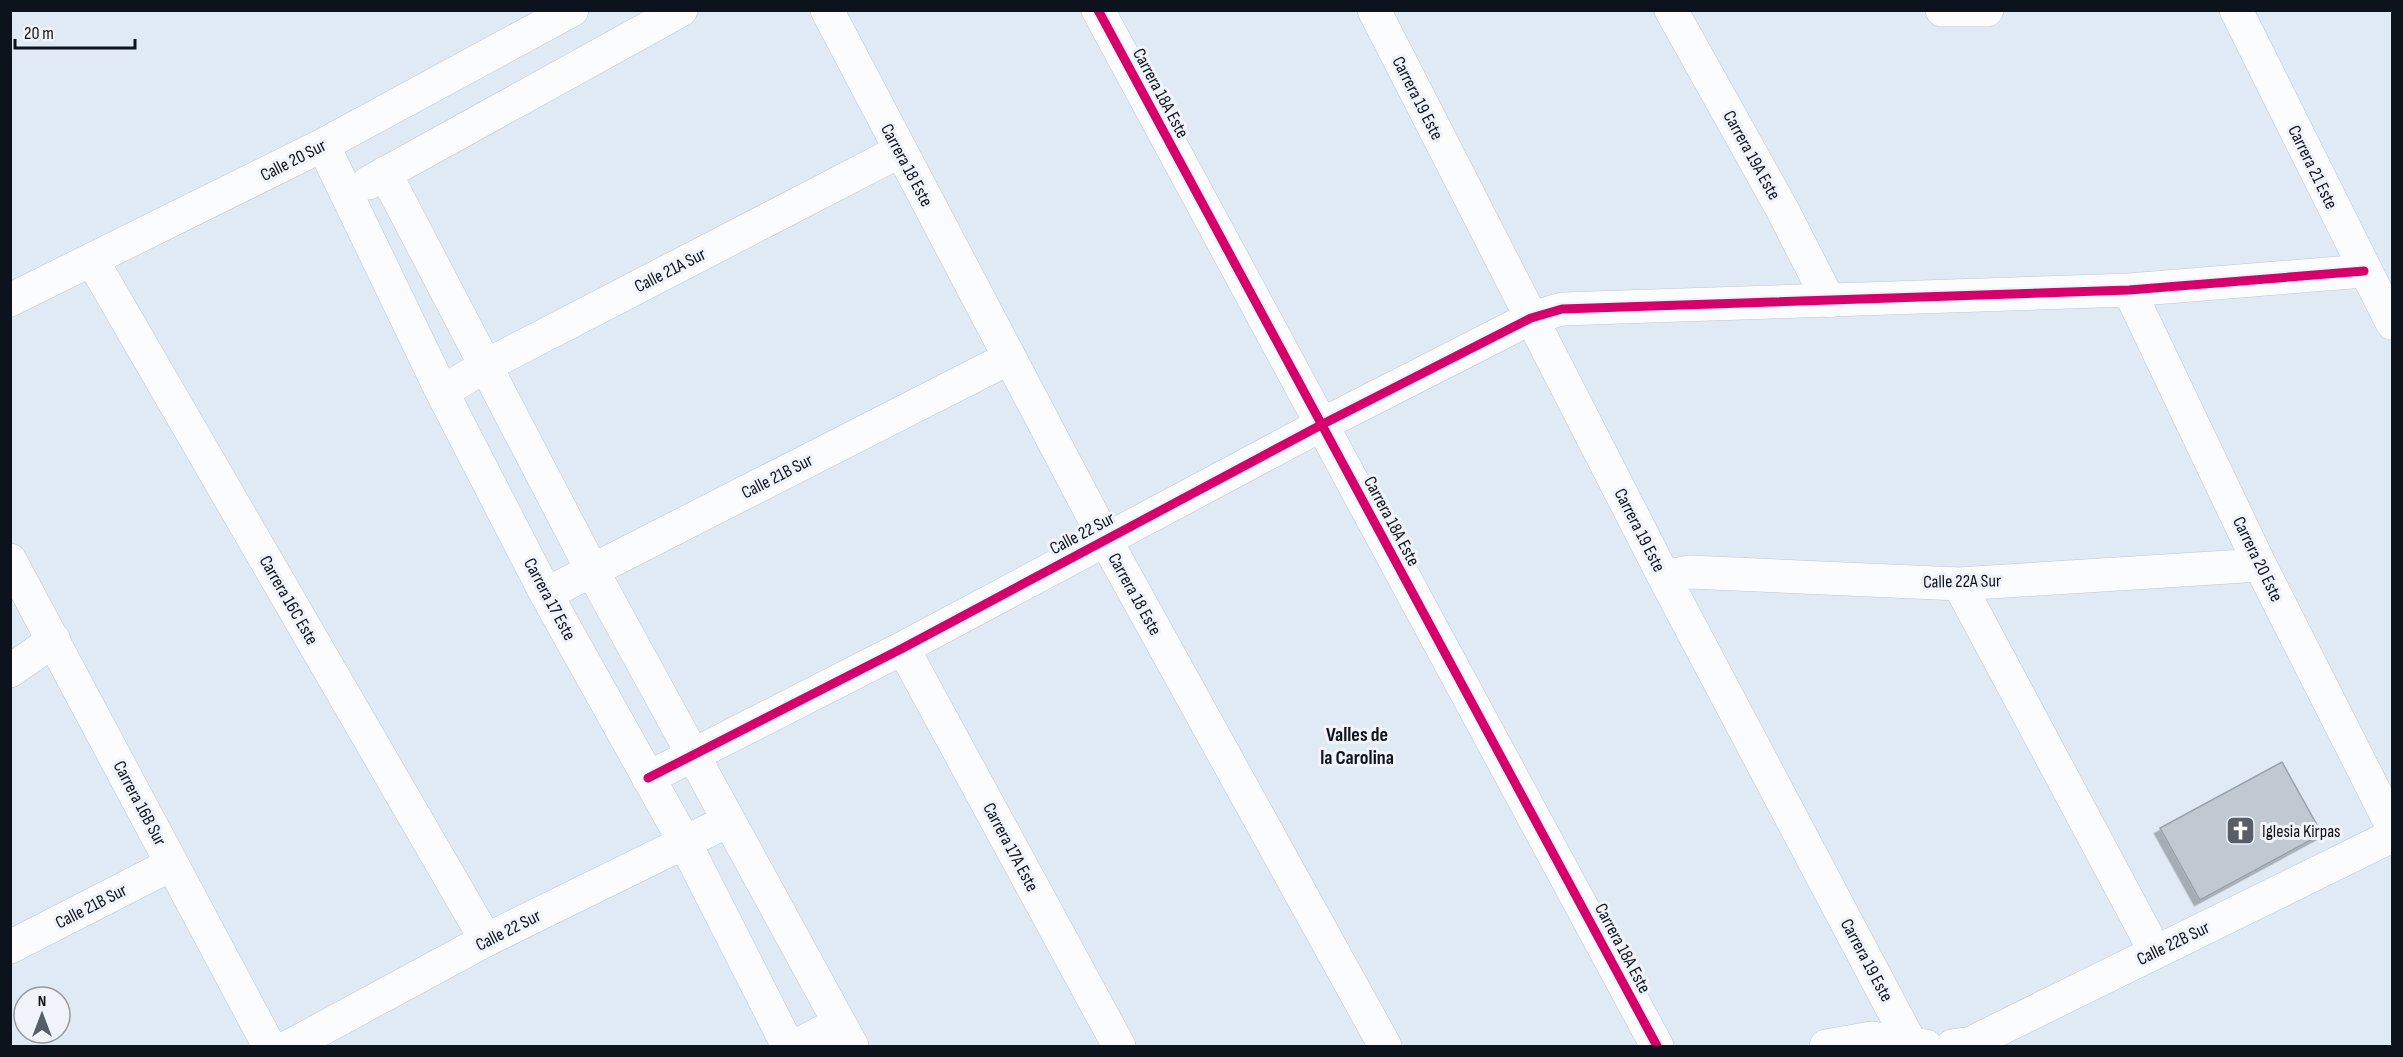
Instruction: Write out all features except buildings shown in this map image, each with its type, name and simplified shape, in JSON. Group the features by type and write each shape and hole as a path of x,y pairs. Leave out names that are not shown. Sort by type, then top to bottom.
{"street":[{"name":"Calle 20 Sur","path":"10,300 323,146 572,10"},
{"path":"348,195 385,172 681,10"},
{"name":"Carrera 18 Este","path":"827,10 1105,539 1385,1047"},
{"name":"Carrera 18A Este","path":"1098,10 1657,1047"},
{"name":"Carrera 19 Este","path":"1374,10 1664,577 1916,1046"},
{"name":"Carrera 19A Este","path":"1671,10 1782,209 1829,300"},
{"path":"1942,10 1987,10"},
{"name":"Carrera 21 Este","path":"2236,10 2364,271 2392,323"},
{"name":"Carrera 17 Este","path":"323,146 442,392 546,594 685,843 788,1047"},
{"name":"Calle 21A Sur","path":"442,392 487,365 900,151"},
{"path":"385,172 592,570 846,1035 796,1047"},
{"name":"Carrera 16C Este","path":"92,260 486,940"},
{"name":"Calle 22 Sur","path":"648,777 903,648 1321,424 1531,318 1563,309 2129,290 2364,271"},
{"name":"Carrera 20 Este","path":"2129,290 2260,565 2392,826"},
{"name":"Calle 21B Sur","path":"546,594 1009,358"},
{"name":"Carrera 16B Sur","path":"10,560 269,1047"},
{"name":"Calle 22A Sur","path":"1664,577 1690,572 1959,584 2260,565"},
{"path":"1959,584 2155,951"},
{"path":"10,671 54,640"},
{"name":"Carrera 17A Este","path":"903,648 1119,1047"},
{"name":"Calle 22 Sur","path":"290,1047 486,940 728,821"},
{"name":"Calle 22B Sur","path":"1952,1047 1971,1043 2392,836"},
{"name":"Calle 21B Sur","path":"10,947 172,864"},
{"path":"1826,1047 1872,1038 1916,1046"}],"cycle path":[{"path":"1098,10 1657,1046"},
{"path":"648,778 903,648 1321,425 1531,318 1562,309 2129,290 2364,271"}],"place":[{"name":"Iglesia Kirpas","path":"2241,831"}],"district":[{"name":"Valles de la Carolina","path":"1357,746"}]}
